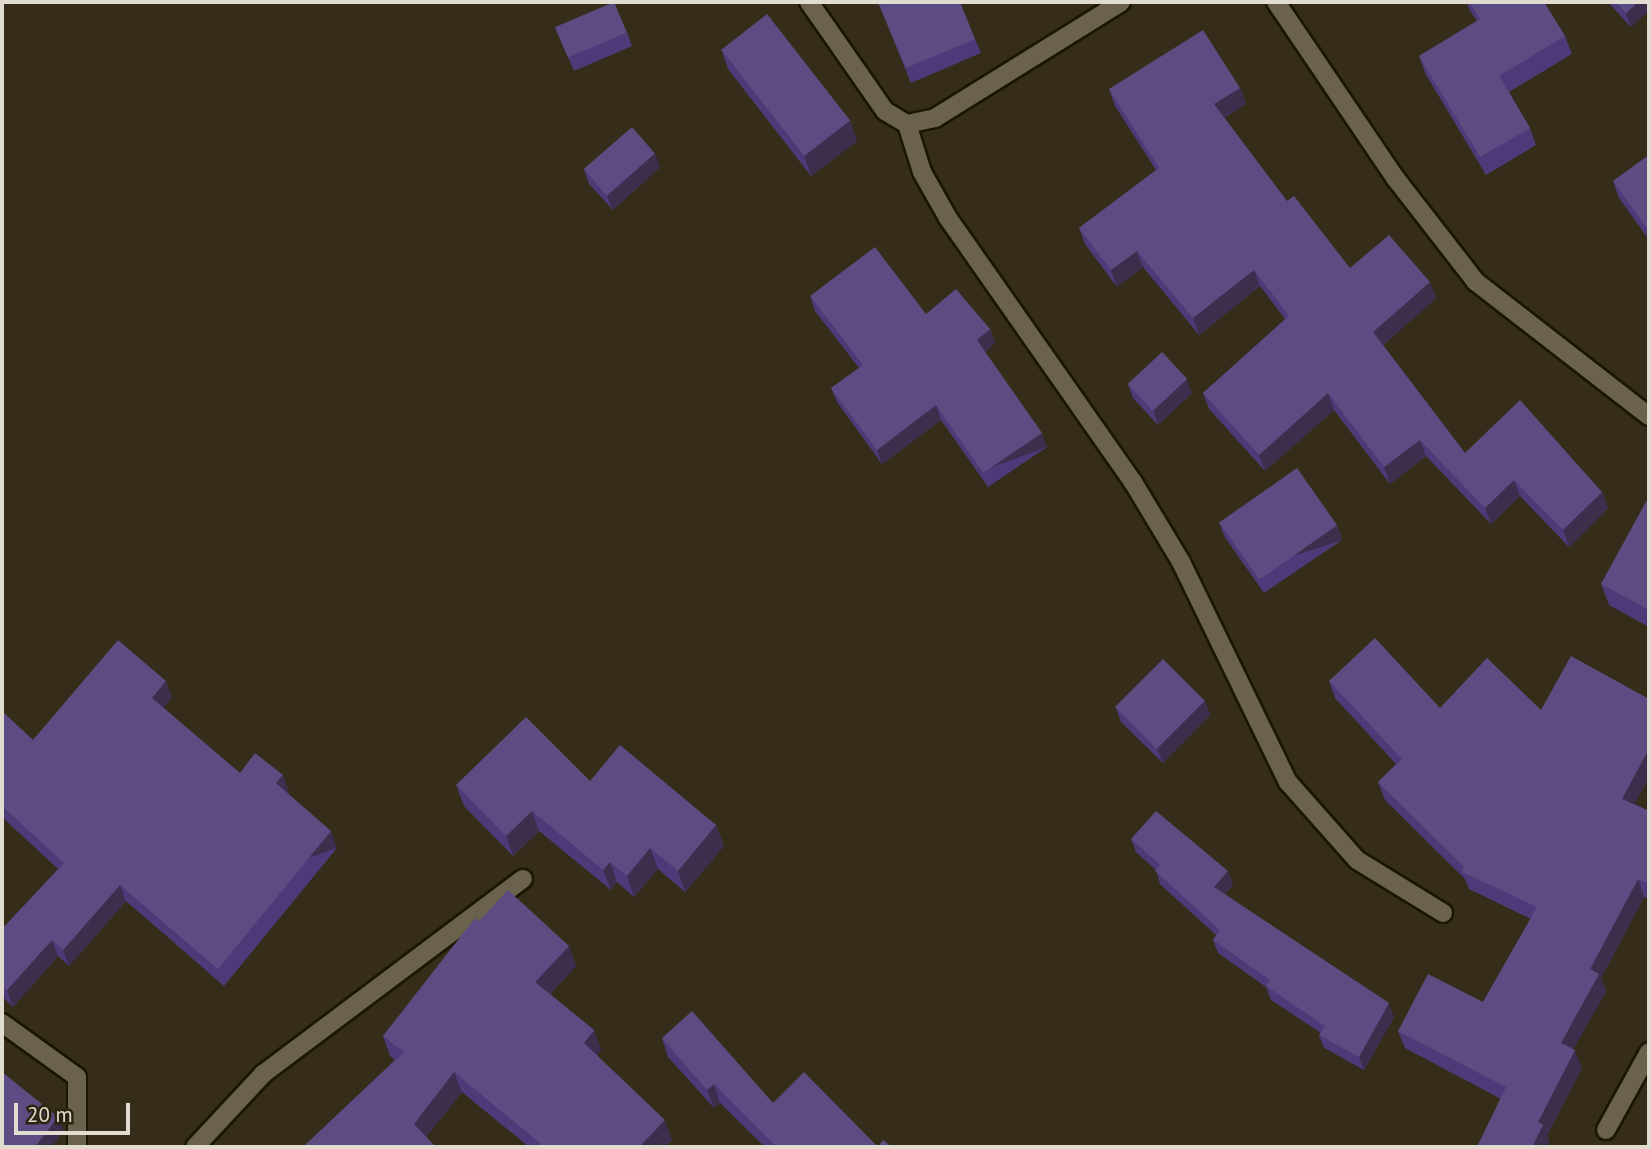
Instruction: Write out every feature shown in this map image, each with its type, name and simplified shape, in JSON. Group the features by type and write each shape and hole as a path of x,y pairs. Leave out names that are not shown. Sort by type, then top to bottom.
{"street":[{"path":"809,2 886,111 907,124 922,172 948,218 1133,482 1181,562 1288,782 1357,860 1443,914"},
{"path":"907,124 935,118 1121,2"},
{"path":"1276,2 1396,179 1476,282 1649,416"},
{"path":"195,1147 263,1074 523,879"},
{"path":"2,1023 77,1077 77,1147"},
{"path":"1606,1130 1649,1052"}],"building":[{"path":"614,2 627,32 568,57 555,27"},
{"path":"878,2 960,2 975,39 906,68"},
{"path":"1469,2 1544,2 1565,36 1499,76 1530,128 1480,157 1419,56 1480,19"},
{"path":"1616,2 1638,2 1626,13"},
{"path":"767,14 850,120 804,156 721,50"},
{"path":"1203,30 1240,88 1214,104 1287,201 1294,196 1350,268 1389,235 1430,282 1373,332 1465,453 1520,400 1602,492 1563,530 1514,480 1485,508 1420,440 1384,467 1328,393 1259,455 1203,393 1289,316 1254,270 1193,318 1137,251 1111,270 1079,228 1159,168 1109,89"},
{"path":"632,127 655,153 607,195 584,169"},
{"path":"1649,155 1649,231 1613,181"},
{"path":"875,247 926,314 956,289 990,329 977,340 1042,433 983,473 936,405 877,450 831,388 863,365 810,296"},
{"path":"1162,352 1187,379 1153,411 1128,384"},
{"path":"1297,468 1337,525 1259,580 1219,522"},
{"path":"1649,499 1649,610 1601,584"},
{"path":"1375,638 1440,708 1487,658 1541,710 1571,656 1649,699 1649,749 1622,799 1649,811 1649,884 1638,879 1590,969 1599,974 1561,1043 1575,1050 1538,1122 1543,1125 1532,1147 1477,1147 1506,1087 1398,1031 1428,974 1483,1002 1537,907 1462,872 1464,867 1378,782 1402,759 1329,681"},
{"path":"118,640 166,681 152,698 240,773 255,753 283,775 276,783 331,831 218,969 120,885 63,950 52,940 7,990 2,985 2,929 64,863 2,806 2,713 33,740"},
{"path":"1163,659 1205,701 1157,749 1115,707"},
{"path":"526,717 590,781 620,745 716,825 678,871 650,848 627,876 610,862 603,870 532,811 506,836 456,785"},
{"path":"1156,811 1228,871 1214,887 1389,1003 1359,1057 1319,1035 1325,1026 1266,986 1270,980 1213,940 1220,930 1155,871 1160,865 1131,839"},
{"path":"508,890 569,946 535,982 594,1030 584,1043 665,1120 639,1147 538,1147 541,1144 454,1072 414,1124 436,1147 303,1147 404,1052 383,1036 475,918 479,921"},
{"path":"692,1011 773,1103 804,1072 878,1147 777,1147 714,1084 707,1090 662,1038"},
{"path":"2,1072 58,1117 35,1147 2,1147"},
{"path":"883,1140 892,1147 878,1147"}]}
